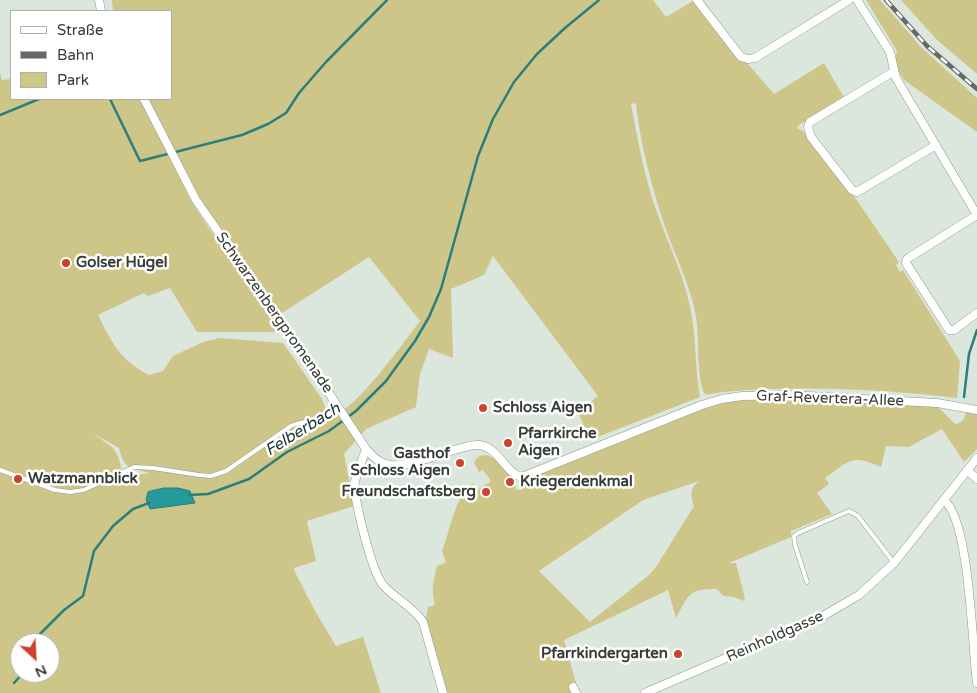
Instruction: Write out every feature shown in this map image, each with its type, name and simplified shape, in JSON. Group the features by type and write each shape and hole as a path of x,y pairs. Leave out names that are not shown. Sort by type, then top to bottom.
{"street":[{"path":"697,0 742,57 748,59 755,58 849,0"},
{"path":"857,0 890,52 893,72 977,215 907,259 906,263 949,330 954,330 977,313"},
{"path":"893,72 810,122 808,127 811,137 852,190 857,192 936,145"},
{"name":"Schwarzenbergpromenade","path":"145,100 173,157 204,212 373,458 393,466 468,446 482,446 493,452 518,476"},
{"name":"Graf-Revertera-Allee","path":"518,476 526,476 707,402 742,396 789,395 938,403 977,410"},
{"path":"366,449 354,487 374,569 385,586 423,622 443,693"},
{"name":"Reinholdgasse","path":"645,693 828,613 859,594 894,564 977,458"},
{"path":"967,470 977,479"},
{"path":"944,500 954,516 969,583 977,683"}],"lane":[{"path":"0,470 55,490 70,492 84,490 134,467 211,476 226,471 291,426 342,412"},
{"path":"807,582 794,545 794,536 849,511 858,516 894,564"}],"green space":[{"path":"112,0 653,0 666,17 693,1 774,94 824,63 844,97 797,128 803,131 856,199 899,262 896,265 900,272 903,270 960,361 957,398 844,389 741,390 706,395 701,384 696,318 692,298 668,235 653,187 644,152 636,103 631,104 648,186 682,276 691,310 700,397 590,440 578,412 598,396 493,256 484,275 451,289 453,358 429,349 420,374 416,407 366,429 344,454 354,506 307,521 316,561 294,568 315,611 336,646 363,637 381,693 0,693 0,73 2,80 10,79 10,100 172,100 172,10 113,10","holes":["179,159 200,201 279,315 369,257 420,321 366,389 354,402 330,419 322,399 283,343 220,338 203,342 173,356 163,371 149,375 131,363 118,350 98,315 144,293 148,296 170,288 197,332 283,332 191,201 171,161","94,434 119,448 124,461 129,467 149,473 124,477 118,456 113,448"]},
{"path":"866,0 880,0 922,48 977,98 977,132 904,80 896,67 895,58 897,51"},
{"path":"901,0 977,0 977,74 936,39"},
{"path":"760,399 894,403 938,407 955,424 963,421 966,412 977,414 977,449 964,462 942,429 909,447 886,446 881,467 857,460 846,463 825,478 829,484 817,493 832,514 791,531 791,537 729,563 736,563 745,598 743,601 734,597 723,596 717,589 700,590 690,595 676,618 668,590 564,640 578,690 573,693 447,693 426,619 428,607 435,605 434,577 437,566 446,563 442,551 457,506 466,490 473,483 478,490 491,481 483,470 479,472 474,463 478,457 488,455 493,458 507,471 517,490 521,490 527,478 724,402","holes":["699,481 694,486 692,492 694,506 656,567 649,575 590,622 539,571 643,500"]}],"water":[{"path":"164,488 178,488 190,491 195,503 150,509 146,500 148,492"}],"waterway":[{"path":"110,100 140,161 242,135 268,124 286,113 299,93 326,62 387,0"},
{"name":"Felberbach","path":"189,495 208,494 249,479 287,452 329,431 356,411 386,381 415,341 429,317 441,289 478,156 493,119 514,82 537,54 599,0"},
{"path":"0,115 37,100"},
{"path":"964,397 969,354 977,330"},
{"name":"Felberbach","path":"41,633 64,610 83,596 94,551 113,526 133,509 149,503"}],"railway":[{"path":"886,0 927,46 977,89"}],"place":[{"name":"Golser Hügel","path":"66,263"},
{"name":"Schloss Aigen","path":"483,408"},
{"name":"Pfarrkirche Aigen","path":"508,443"},
{"name":"Gasthof Schloss Aigen","path":"460,463"},
{"name":"Watzmannblick","path":"18,479"},
{"name":"Kriegerdenkmal","path":"510,482"},
{"name":"Freundschaftsberg","path":"486,492"},
{"name":"Pfarrkindergarten","path":"678,654"}]}
